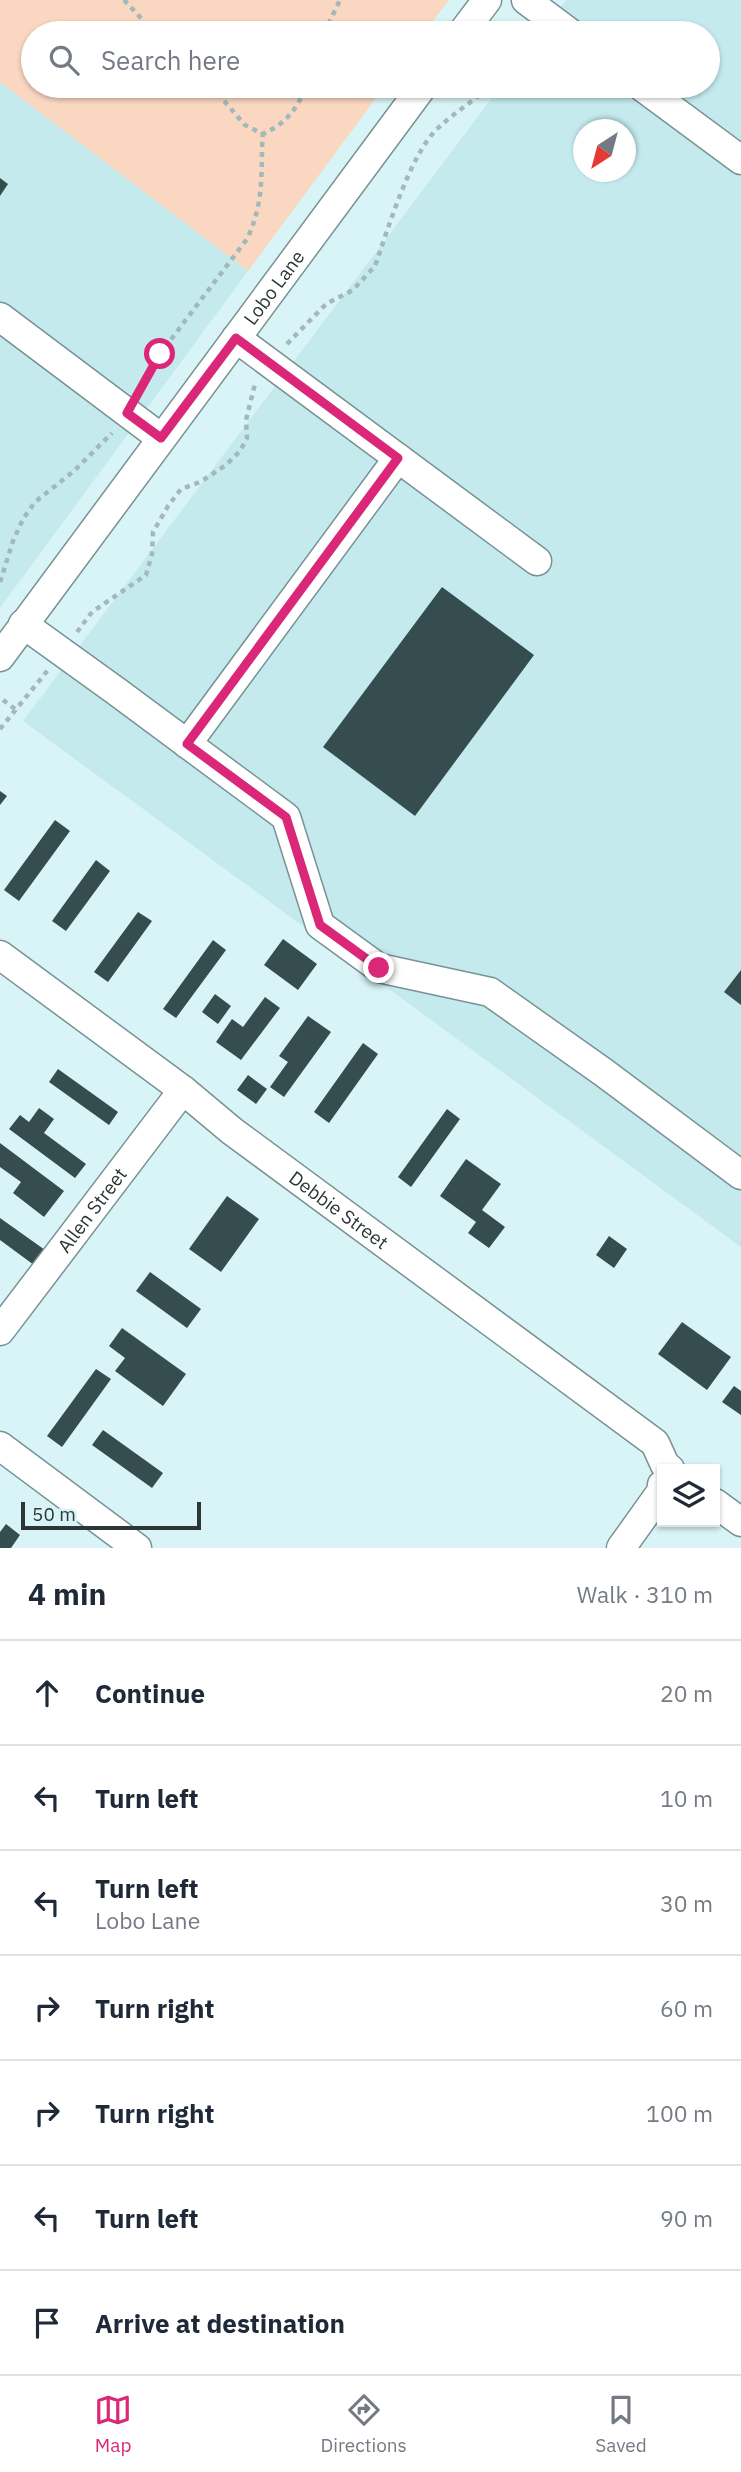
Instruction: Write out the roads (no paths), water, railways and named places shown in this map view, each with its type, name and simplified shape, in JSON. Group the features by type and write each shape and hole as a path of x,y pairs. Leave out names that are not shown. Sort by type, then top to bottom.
{"street":[{"path":"471,21 487,0"},
{"path":"526,0 554,21"},
{"name":"Lobo Lane","path":"0,657 414,98"},
{"path":"656,98 741,160"},
{"path":"0,317 161,438"},
{"path":"236,338 537,561"},
{"path":"187,744 398,458"},
{"path":"23,624 286,817 320,925 379,968 490,992 741,1175"},
{"name":"Debbie Street","path":"0,955 183,1090 232,1131 655,1443 662,1464"},
{"name":"Allen Street","path":"0,1331 183,1090"},
{"path":"0,1446 137,1548"},
{"path":"621,1548 657,1498"},
{"path":"720,1507 741,1522"}]}
